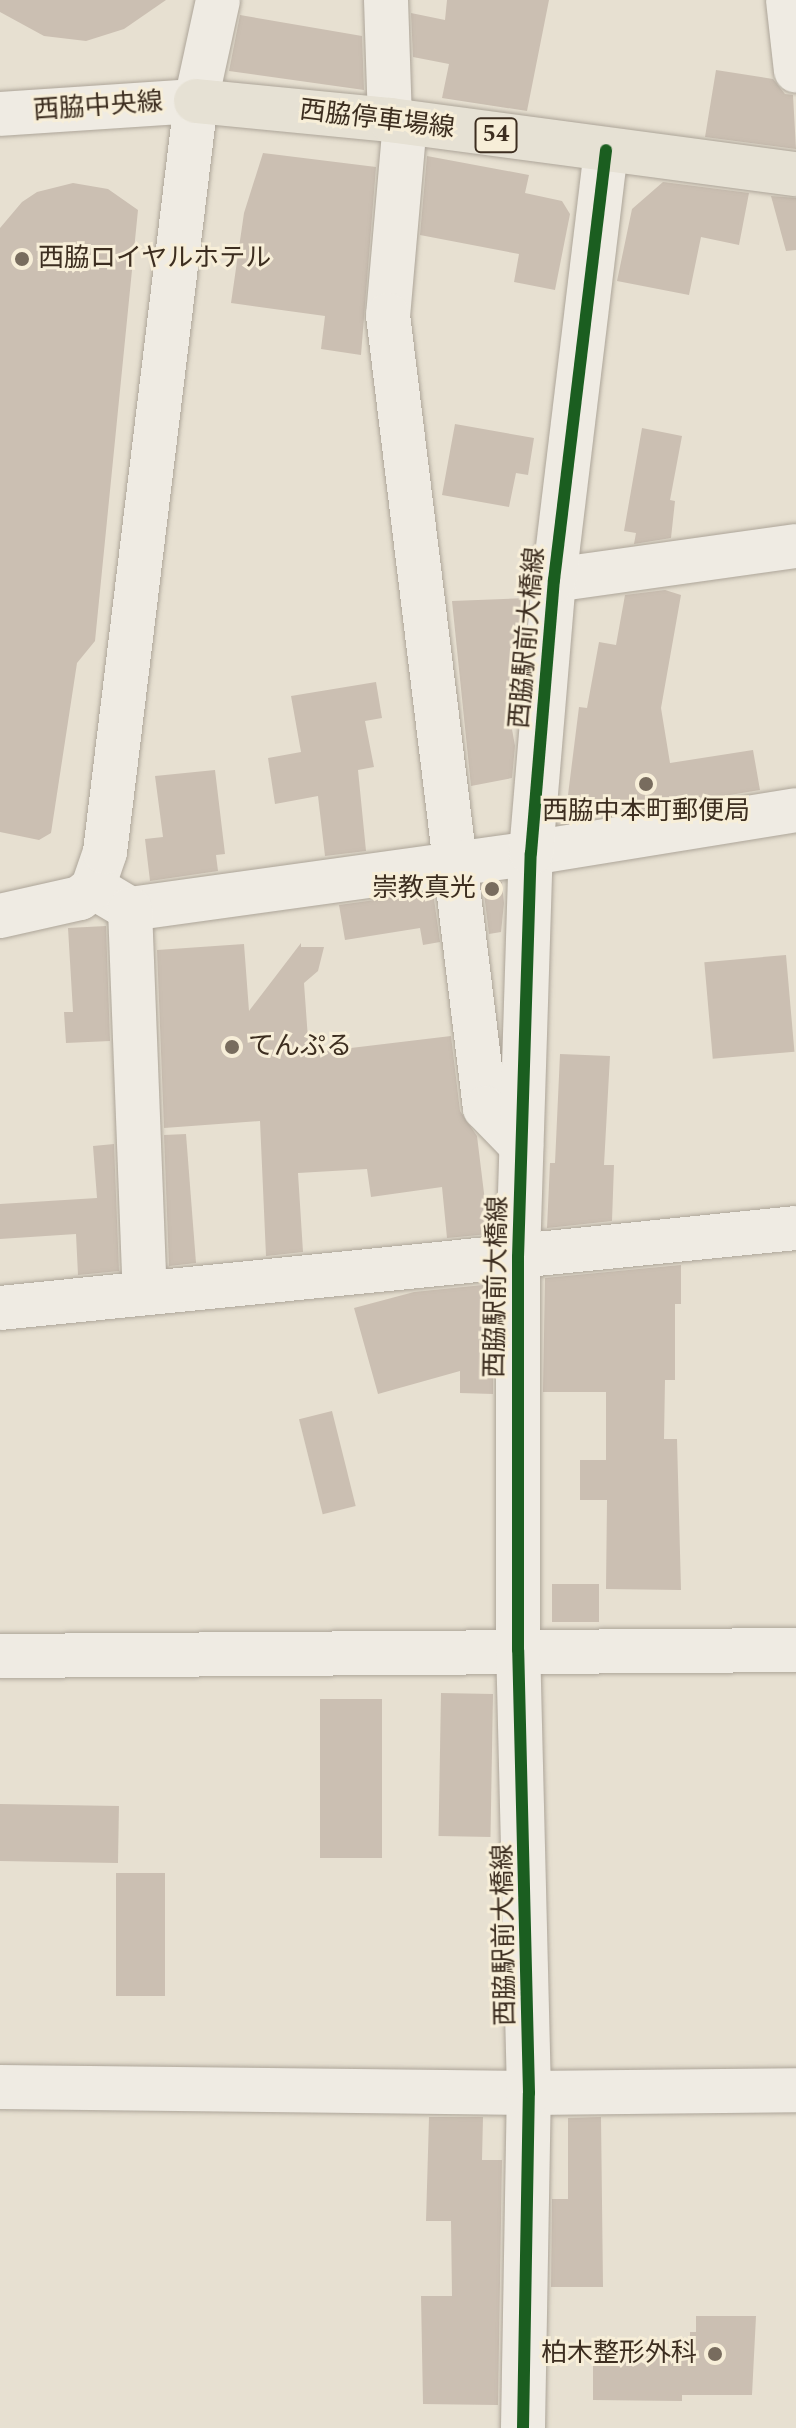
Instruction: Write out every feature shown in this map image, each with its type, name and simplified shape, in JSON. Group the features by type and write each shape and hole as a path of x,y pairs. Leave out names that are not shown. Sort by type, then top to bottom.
{"main road":[{"name":"西脇停車場線","path":"196,101 398,121 796,174"}],"street":[{"path":"0,916 80,898 93,887 105,852 196,101 218,0"},
{"path":"386,0 398,121 388,315 485,1108 521,1145"},
{"path":"788,0 796,71"},
{"name":"西脇中央線","path":"0,114 196,101"},
{"name":"西脇駅前大橋線","path":"523,2428 529,2093 518,1650 518,1257 531,853 554,580 606,150"},
{"path":"554,580 796,546"},
{"path":"93,887 130,909 455,861 531,853 796,810"},
{"path":"130,909 145,1291"},
{"path":"0,1308 145,1291 796,1228"},
{"path":"0,1656 796,1650"},
{"path":"0,2087 529,2093 796,2090"}],"building":[{"path":"0,0 166,0 124,29 86,41 44,36 0,12"},
{"path":"447,0 549,0 527,111 442,98 449,64 413,57 411,13 445,20"},
{"path":"240,15 362,36 364,90 229,71"},
{"path":"716,70 773,79 785,94 793,95 796,149 705,137"},
{"path":"263,153 376,167 361,355 321,349 325,316 231,303 244,213"},
{"path":"427,156 529,175 525,193 562,201 570,214 555,290 514,282 519,254 420,235"},
{"path":"663,182 749,193 739,245 701,237 689,295 617,281 632,209"},
{"path":"73,183 108,189 138,210 95,641 77,663 51,833 39,840 0,832 0,228 22,202 37,192"},
{"path":"771,196 796,198 796,250 786,251"},
{"path":"455,424 534,438 528,475 516,473 509,507 442,495"},
{"path":"642,428 682,436 670,500 675,501 671,538 634,544 636,533 624,531"},
{"path":"665,590 681,595 661,708 670,763 753,750 760,790 627,812 626,804 568,795 579,707 587,708 599,642 616,645 625,595"},
{"path":"526,598 523,647 510,648 519,698 517,717 510,718 515,746 512,778 471,786 452,601"},
{"path":"376,682 382,718 365,721 374,767 358,770 366,851 325,856 318,796 275,804 268,758 301,752 291,696"},
{"path":"215,770 225,854 216,855 218,871 150,881 145,839 163,837 155,776"},
{"path":"502,882 504,903 501,932 489,934 483,885"},
{"path":"433,892 440,942 423,945 420,928 345,940 339,905"},
{"path":"106,926 110,1041 66,1043 64,1012 73,1012 68,928"},
{"path":"301,943 301,947 324,947 318,971 304,983 309,1053 451,1036 460,1111 477,1136 489,1234 447,1238 442,1187 371,1197 367,1169 298,1173 303,1252 266,1256 260,1121 164,1128 157,950 244,944 249,1011"},
{"path":"786,955 794,1052 713,1059 704,962"},
{"path":"560,1054 610,1056 604,1165 614,1165 612,1221 547,1228 550,1163 555,1163"},
{"path":"186,1134 196,1263 169,1266 164,1135"},
{"path":"114,1144 119,1271 78,1275 76,1234 0,1239 0,1204 97,1198 93,1146"},
{"path":"681,1265 681,1304 675,1304 675,1380 665,1380 664,1439 677,1439 681,1590 606,1589 607,1500 580,1500 580,1460 606,1460 606,1392 543,1392 545,1278"},
{"path":"493,1284 493,1394 460,1393 460,1371 378,1394 354,1308 414,1292"},
{"path":"332,1411 356,1506 323,1514 299,1419"},
{"path":"552,1584 599,1584 599,1622 552,1622"},
{"path":"441,1693 493,1694 490,1837 439,1836"},
{"path":"320,1699 382,1699 382,1858 320,1858"},
{"path":"0,1804 119,1806 118,1863 0,1861"},
{"path":"116,1873 165,1873 165,1996 116,1996"},
{"path":"429,2117 483,2117 482,2160 502,2160 498,2405 423,2404 421,2296 452,2296 451,2221 426,2221"},
{"path":"601,2117 603,2287 551,2287 552,2199 568,2199 568,2118"},
{"path":"696,2316 756,2316 752,2395 682,2395 682,2401 593,2400 593,2353 690,2354 690,2332 696,2332"}],"cycle path":[{"path":"523,2428 529,2093 518,1650 518,1257 531,853 554,580 606,150"}],"place":[{"name":"西脇ロイヤルホテル","path":"22,259"},
{"name":"西脇中本町郵便局","path":"646,784"},
{"name":"崇教真光","path":"492,889"},
{"name":"てんぷる","path":"232,1047"},
{"name":"柏木整形外科","path":"715,2354"}]}
